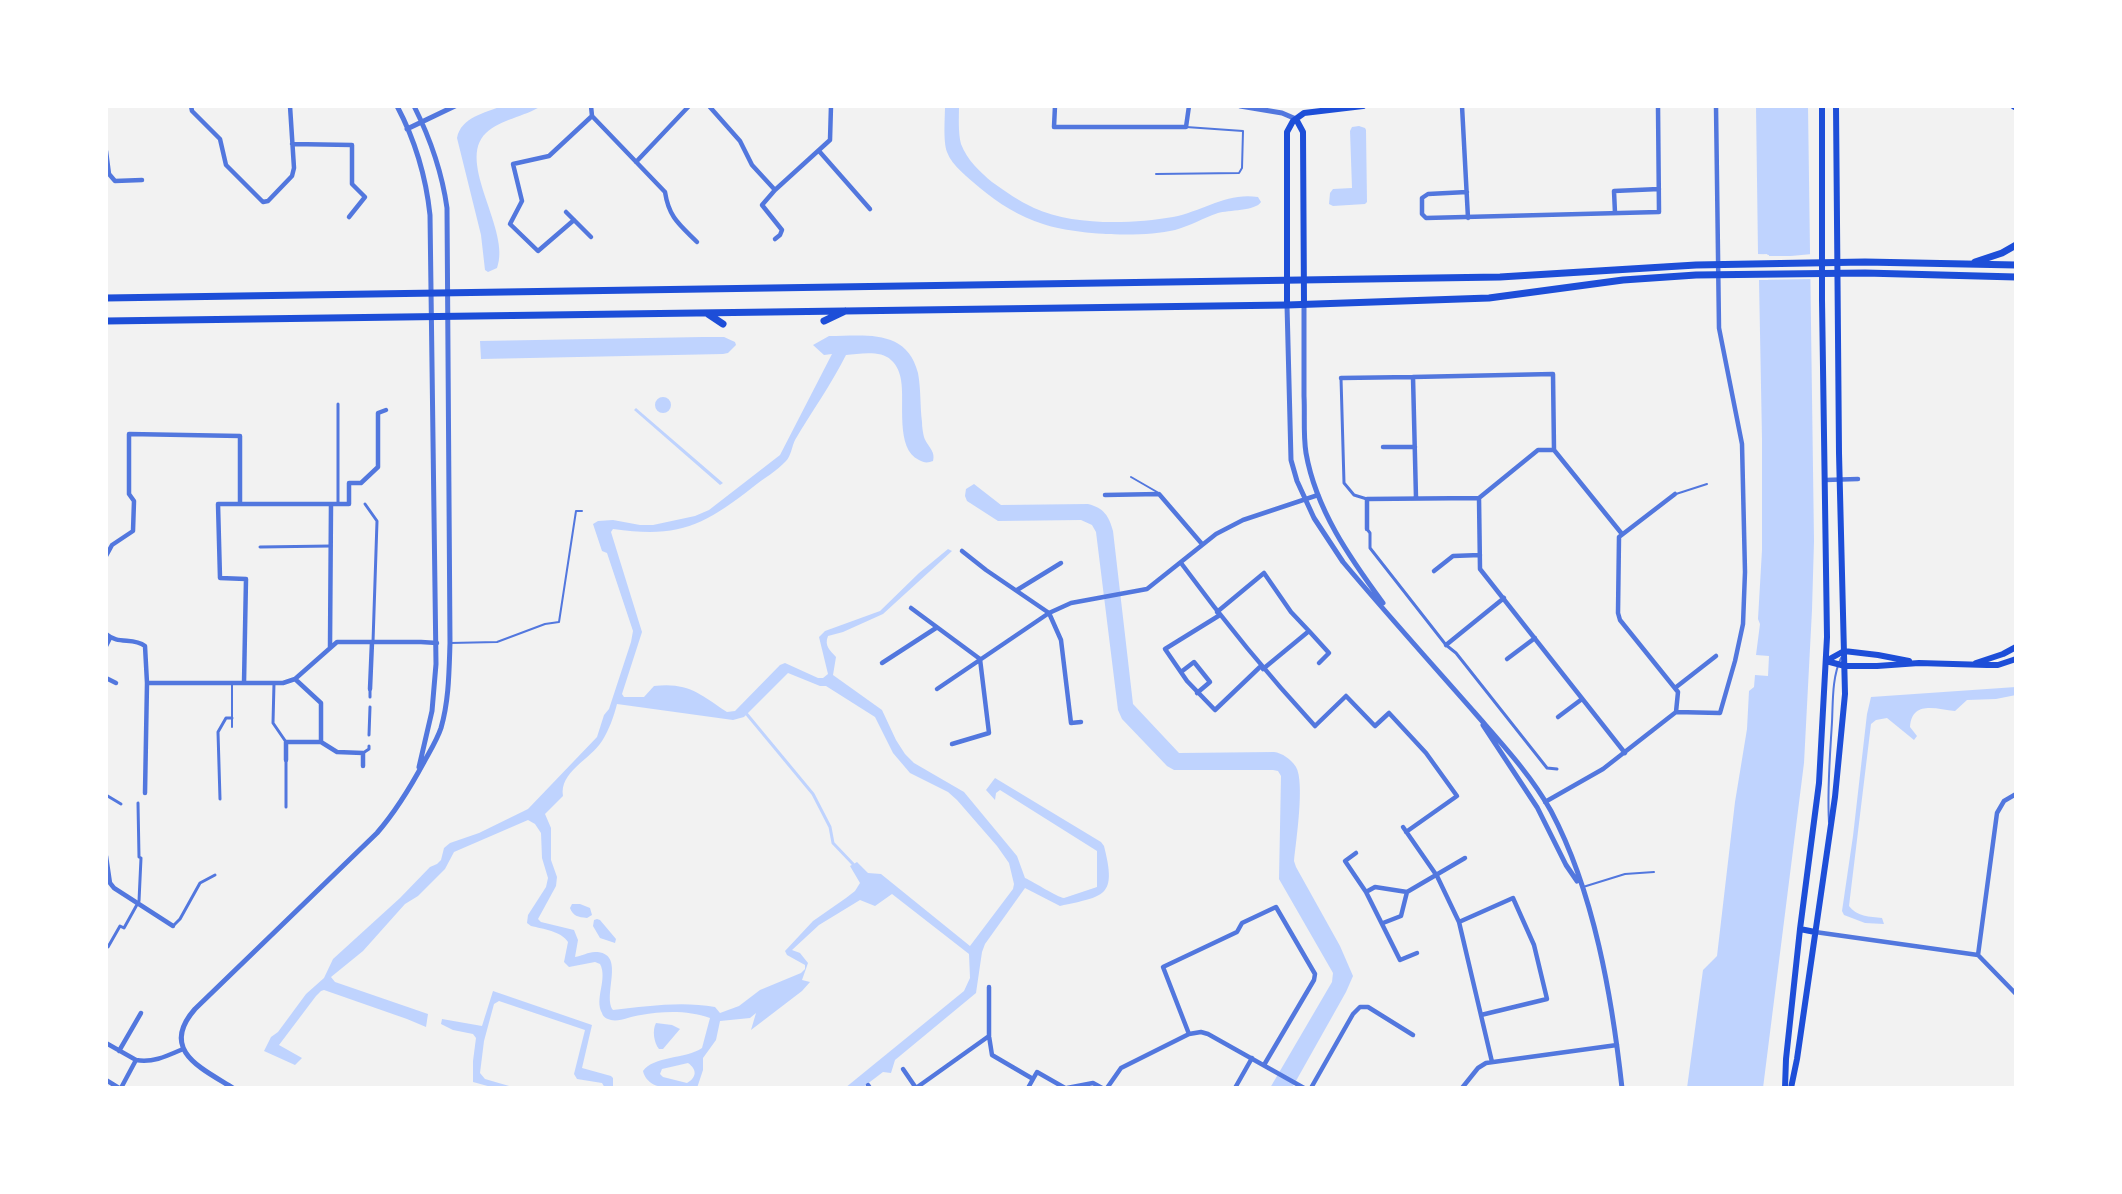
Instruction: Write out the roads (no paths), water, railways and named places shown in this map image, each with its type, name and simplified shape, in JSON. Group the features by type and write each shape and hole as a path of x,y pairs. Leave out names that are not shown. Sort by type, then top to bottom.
{"highway":[{"path":"1967,264 1997,255 2016,245"},
{"path":"106,298 1500,277 1696,264 1865,262 2016,265"},
{"path":"106,320 1304,305 1488,298 1623,280 1696,275 1865,273 2016,278"},
{"path":"2006,277 2016,282"},
{"path":"824,321 848,310"},
{"path":"708,313 723,324"}],"main road":[{"path":"1287,305 1287,132 1296,119 1307,112 1363,106"},
{"path":"1785,1088 1786,1059 1800,929 1819,783 1826,661 1828,566 1821,237 1822,106"},
{"path":"1791,1088 1797,1059 1840,746 1844,652 1836,106"},
{"path":"1296,119 1303,132 1304,305"},
{"path":"1973,664 2003,654 2016,647"},
{"path":"1826,661 1844,652 1878,655 1918,663"},
{"path":"1826,661 1842,665 1918,663 1998,665 2016,659"},
{"path":"1800,929 1814,932"}],"street":[{"path":"191,106 192,111 220,139 226,164 263,202 268,201 292,176 294,168 290,106"},
{"path":"396,106 421,167 428,201 431,293 437,643 432,705 417,774"},
{"path":"233,1088 193,1062 183,1049 182,1029 189,1015 372,839 400,804 417,774 440,729 448,696 450,643 447,208 434,155 414,106"},
{"path":"407,129 455,106"},
{"path":"591,106 592,116 664,192 667,208 697,242"},
{"path":"636,162 689,106"},
{"path":"709,106 740,141 752,165 775,190"},
{"path":"775,239 782,230 762,204 830,140 831,106"},
{"path":"1054,106 1054,127 1186,127 1189,106"},
{"path":"1240,106 1282,113 1296,119"},
{"path":"1462,106 1468,218"},
{"path":"1467,192 1428,194 1422,198 1422,214 1426,218 1468,218 1659,212 1658,106"},
{"path":"1536,807 1603,769 1676,712 1720,713 1735,660 1743,624 1744,602 1742,444 1719,328 1716,106"},
{"path":"574,220 538,251 510,224 522,201 513,164 549,156 592,116"},
{"path":"292,144 352,145 352,184 365,197 350,217"},
{"path":"106,151 109,174 115,181 142,180"},
{"path":"819,151 870,209"},
{"path":"1615,213 1614,191 1659,189"},
{"path":"566,212 591,237"},
{"path":"1287,305 1291,460 1305,500 1337,554 1507,748 1545,802 1565,841 1598,942 1617,1045 1622,1088"},
{"path":"1304,305 1306,447 1312,477 1318,495 1352,559 1396,622"},
{"path":"1554,450 1538,450 1478,498 1368,499 1354,495 1344,483 1341,378 1553,374 1554,450 1622,534"},
{"path":"1414,377 1416,498"},
{"path":"338,404 338,504"},
{"path":"244,683 246,579 220,578 218,504 349,504 349,483 361,483 378,467 378,414 386,410"},
{"path":"106,556 112,545 133,531 134,501 129,494 129,434 240,436 240,504"},
{"path":"1383,447 1415,447"},
{"path":"1825,480 1858,479"},
{"path":"1105,495 1159,494 1202,544"},
{"path":"1674,494 1619,537 1618,613 1625,626 1678,692 1676,712"},
{"path":"937,689 1049,613 1071,603 1123,595 1147,589 1182,563 1202,544 1242,520 1318,495"},
{"path":"1478,498 1480,569 1625,753"},
{"path":"1368,499 1367,530 1370,533 1370,548 1446,645 1456,653 1547,768 1557,769"},
{"path":"330,646 331,504"},
{"path":"365,504 377,521 370,696"},
{"path":"260,547 331,546"},
{"path":"962,551 986,570 1049,613 1061,640 1071,723 1081,722"},
{"path":"1434,571 1453,556 1480,555"},
{"path":"1017,590 1061,563"},
{"path":"1182,563 1262,668 1315,726 1346,696 1375,726 1389,714 1426,753 1457,796 1405,829 1437,876 1459,922 1492,1062"},
{"path":"1309,631 1262,668 1215,710 1197,693 1165,649 1219,614 1264,573 1291,612 1309,631 1329,653 1319,662"},
{"path":"1446,645 1504,598"},
{"path":"911,608 980,659 989,733 952,744"},
{"path":"882,663 936,628"},
{"path":"106,634 118,641 139,642 145,646 147,683 145,793"},
{"path":"106,646 110,638"},
{"path":"1508,659 1535,638"},
{"path":"147,683 286,683 295,679 330,646 340,642 450,643"},
{"path":"1675,688 1716,656"},
{"path":"1181,672 1194,662 1210,682 1197,693"},
{"path":"106,678 116,683"},
{"path":"295,679 321,703 321,742"},
{"path":"274,683 273,724 286,742 286,806"},
{"path":"1558,717 1582,699"},
{"path":"369,735 370,707"},
{"path":"1475,713 1536,807 1566,865 1581,887"},
{"path":"220,799 218,732 226,718 232,718"},
{"path":"286,742 321,742 337,752 363,753 369,749 369,746"},
{"path":"363,753 363,766"},
{"path":"1978,956 1997,813 2004,801 2016,794"},
{"path":"106,795 121,804"},
{"path":"106,947 108,947 120,926 124,928 138,904 141,858 139,857 138,804"},
{"path":"1356,853 1345,861 1366,892 1400,960 1417,953"},
{"path":"106,856 110,885 173,926 180,919 200,883 215,875"},
{"path":"1366,892 1375,887 1407,892 1465,858"},
{"path":"1383,923 1401,916 1407,892"},
{"path":"1459,922 1513,898 1534,945 1547,999 1481,1015"},
{"path":"1189,1034 1163,967 1237,932 1242,923 1276,907 1314,974 1314,980 1264,1065"},
{"path":"1814,932 1978,956 2016,994"},
{"path":"989,987 989,1036 992,1055 1033,1079"},
{"path":"1311,1088 1353,1014 1360,1007 1368,1007 1412,1035"},
{"path":"119,1051 141,1013"},
{"path":"1107,1088 1121,1068 1189,1034 1205,1032 1304,1088"},
{"path":"903,1069 916,1088 989,1036"},
{"path":"106,1044 136,1060 153,1060 183,1049"},
{"path":"1462,1088 1478,1068 1492,1062 1617,1045"},
{"path":"1235,1088 1252,1058"},
{"path":"106,1080 120,1088 136,1060"},
{"path":"1028,1088 1037,1072 1066,1088 1093,1083 1102,1088"}],"lane":[{"path":"1156,174 1239,173 1242,168 1242,131 1186,127"},
{"path":"1131,477 1159,494"},
{"path":"1674,494 1707,484"},
{"path":"450,643 497,642 545,624 559,622 576,510 582,511"},
{"path":"1829,829 1828,786 1834,694 1842,665"},
{"path":"232,682 232,727"},
{"path":"1581,887 1625,874 1654,872"}],"water":[{"path":"502,106 541,106 492,128 486,133 478,146 477,161 480,179 497,235 500,253 497,268 488,272 485,270 481,235 457,138 463,125 469,120"},
{"path":"945,106 959,106 961,144 978,170 1013,196 1049,214 1084,221 1139,221 1173,217 1236,197 1258,197 1261,202 1254,207 1218,213 1175,230 1145,234 1090,233 1043,224 1010,209 994,199 957,167 949,157 945,142"},
{"path":"1756,106 1808,106 1814,541 1804,763 1763,1088 1687,1088 1703,970 1717,956 1735,802 1747,729 1749,691 1754,687 1755,675 1768,676 1769,656 1756,655 1760,624 1758,619 1762,550 1759,280 1768,280 1769,255 1758,254"},
{"path":"1359,126 1366,130 1367,202 1365,204 1333,206 1329,204 1330,193 1333,189 1352,188 1350,131 1352,127"},
{"path":"856,335 882,338 904,348 912,358 918,373 923,432 933,454 933,461 923,462 919,460 911,454 907,446 902,424 901,380 895,364 882,355 846,355 795,440 788,459 735,501 703,520 672,530 655,532 613,529 611,532 642,632 622,694 624,697 644,697 654,686 676,686 693,691 727,712 735,711 780,665 785,663 818,678 823,678 828,674 819,637 825,631 880,611 919,573 948,549 952,551 883,614 843,632 828,636 827,645 836,657 833,675 882,710 896,740 905,754 914,763 964,792 1017,856 1025,878 1064,898 1097,887 1097,851 1000,790 996,793 995,800 986,790 995,778 1101,842 1104,846 1109,875 1108,885 1104,891 1088,900 1060,906 1025,888 985,944 982,952 976,993 895,1060 891,1073 883,1072 862,1088 845,1088 964,991 970,978 969,954 892,894 875,906 860,900 819,925 792,950 800,953 808,963 802,980 810,982 802,991 751,1030 756,1013 750,1018 720,1021 716,1040 703,1058 703,1070 697,1088 666,1088 651,1083 643,1071 654,1063 695,1052 702,1048 710,1018 702,1015 676,1012 649,1014 618,1020 604,1017 599,1002 603,976 600,964 595,962 569,967 564,962 568,942 565,938 527,923 528,915 546,887 548,878 542,858 541,833 535,824 528,820 454,852 445,869 418,896 405,904 363,951 331,977 335,982 428,1014 426,1027 324,990 316,996 279,1045 302,1058 295,1065 264,1051 271,1037 278,1032 306,994 324,978 333,959 400,898 430,867 441,860 444,848 450,843 479,833 528,809 597,737 604,715 609,709 633,631 607,553 602,551 593,524 598,521 613,520 640,525 653,525 695,516 709,510 780,455 832,354 824,355 813,345 829,336","holes":["788,673 820,686 826,686 875,717 893,753 910,773 948,792 997,846 1009,863 1014,884 1013,889 970,946 881,874 868,873 857,862 850,866 860,883 855,891 813,921 785,951 787,955 805,965 805,969 801,973 760,990 739,1006 720,1013 715,1007 690,1004 613,1010 610,1003 612,975 610,959 605,954 595,952 575,957 578,940 574,930 541,922 538,919 556,886 557,877 551,860 551,828 545,814 563,796 563,787 571,773 602,741 611,723 617,704 733,720 744,717","688,1063 693,1068 695,1074 687,1083 663,1077 660,1074 662,1069"]},
{"path":"724,337 735,342 736,345 728,353 723,354 481,359 480,341"},
{"path":"660,397 666,397 671,402 669,411 660,413 655,408 655,402"},
{"path":"636,408 723,483 720,485 634,410"},
{"path":"974,484 1001,505 1088,504 1105,513 1113,531 1133,704 1179,753 1274,752 1292,761 1296,767 1299,775 1300,798 1294,861 1340,946 1353,976 1346,992 1292,1088 1270,1088 1332,982 1333,973 1279,879 1281,776 1278,771 1273,770 1174,770 1167,766 1122,719 1118,710 1096,532 1092,525 1081,520 998,521 967,501 965,496 966,489"},
{"path":"2016,687 2016,695 1996,699 1967,700 1955,711 1933,708 1920,710 1912,718 1910,727 1917,736 1914,740 1887,718 1876,720 1871,724 1849,906 1859,914 1882,918 1884,924 1865,923 1844,915 1842,911 1867,714 1871,697"},
{"path":"572,904 580,904 590,908 592,915 587,918 576,916 570,908"},
{"path":"597,919 616,939 615,943 600,938 593,926 594,920"},
{"path":"493,991 592,1025 582,1068 611,1076 613,1078 613,1088 605,1088 602,1083 577,1079 574,1074 585,1030 499,1001 494,1004 484,1041 480,1073 485,1079 516,1088 495,1088 473,1082 476,1038 473,1034 453,1030 441,1024 442,1019 482,1026"},
{"path":"656,1023 672,1025 680,1029 663,1049 659,1049 655,1040 654,1029"}],"waterway":[{"path":"745,712 813,794 830,827 833,843 853,864"}]}
